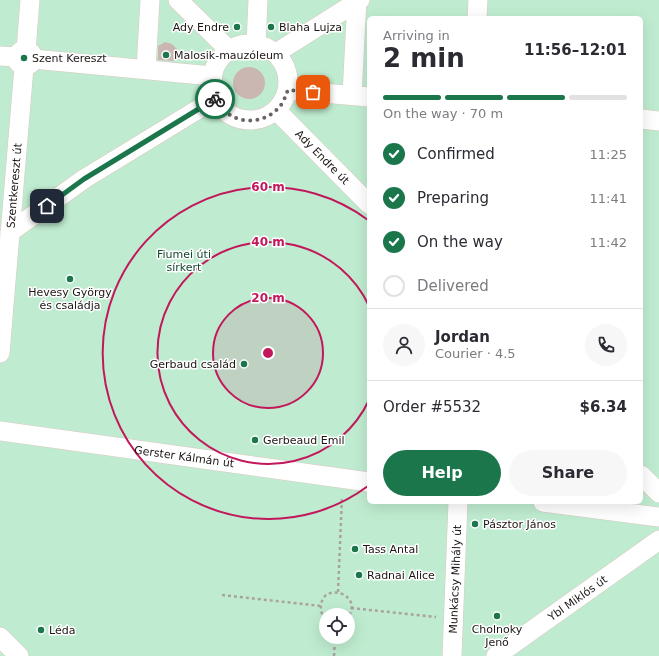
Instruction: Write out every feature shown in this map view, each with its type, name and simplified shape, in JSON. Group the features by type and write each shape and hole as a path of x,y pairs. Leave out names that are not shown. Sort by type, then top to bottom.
{"lane":[{"name":"Szentkereszt út","path":"0,353 10,232 20,58 30,0"},
{"path":"146,69 150,0"},
{"path":"178,0 229,50"},
{"path":"256,44 258,0"},
{"path":"477,16 478,0"},
{"path":"276,53 358,1"},
{"path":"288,90 361,96 358,1"},
{"path":"242,44 256,44 266,47 276,53 283,61 289,80 288,90 283,101 276,110 268,116 259,120 239,119 221,108 215,99 212,88 212,76 215,66 221,57 229,50 242,44"},
{"path":"20,58 212,76"},
{"path":"10,232 84,179 215,99"},
{"name":"Ady Endre út","path":"276,110 367,202"},
{"path":"643,119 659,121"},
{"name":"Gerster Kálmán út","path":"0,432 367,482"},
{"path":"643,477 659,493"},
{"name":"Munkácsy Mihály út","path":"452,656 458,504"},
{"path":"559,504 659,517"},
{"name":"Ybl Miklós út","path":"496,656 659,540"},
{"path":"0,637 19,656"}],"path":[{"path":"338,592 344,479"},
{"path":"222,596 321,606 324,598 328,594 338,592 347,596 350,600 351,608"},
{"path":"355,608 453,618"},
{"path":"334,656 335,644"}],"green space":[{"name":"Fiumei úti sírkert","path":"0,0 659,0 659,656 0,656"}],"building":[{"name":"Malosik-mauzóleum","path":"165,42 172,44 177,49 178,57 175,61 158,60 158,46"},
{"path":"246,67 252,67 262,74 265,83 264,89 258,96 252,99 246,99 236,92 233,86 233,80 240,70"}],"way so far":[{"path":"215,99 221,108 239,119 259,120 276,110 283,101 288,90 313,92"}],"place":[{"name":"Ady Endre","path":"237,27"},
{"name":"Blaha Lujza","path":"271,27"},
{"name":"Malosik-mauzóleum","path":"166,55"},
{"name":"Szent Kereszt","path":"24,58"},
{"name":"Hevesy György és családja","path":"70,279"},
{"name":"Gerbaud család","path":"244,364"},
{"name":"Gerbeaud Emil","path":"255,440"},
{"name":"Pásztor János","path":"475,524"},
{"name":"Tass Antal","path":"355,549"},
{"name":"Radnai Alice","path":"359,575"},
{"name":"Cholnoky Jenő","path":"497,616"},
{"name":"Léda","path":"41,630"}],"route":[{"path":"47,206 84,179 215,99"}]}
